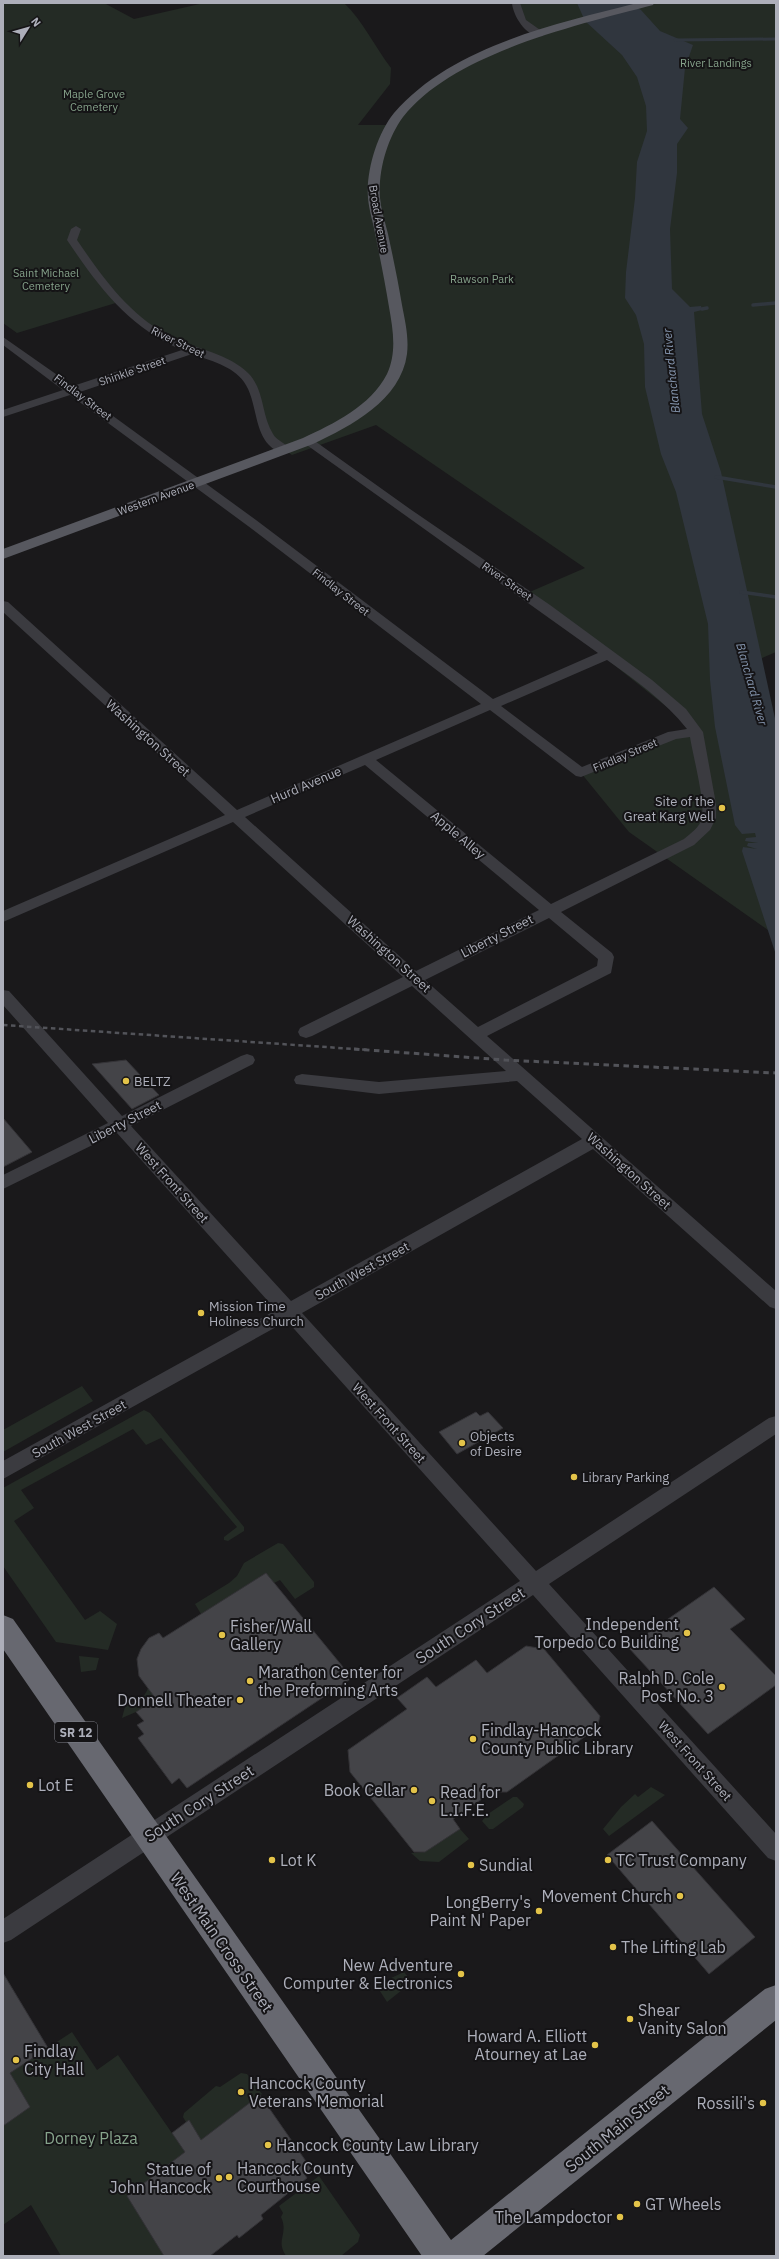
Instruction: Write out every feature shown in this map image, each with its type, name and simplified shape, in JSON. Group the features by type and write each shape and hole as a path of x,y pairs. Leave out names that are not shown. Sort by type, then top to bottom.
{"highway":[{"name":"West Main Cross Street","path":"3,1627 442,2256"},
{"name":"South Main Street","path":"457,2256 776,2000"}],"main road":[{"name":"Broad Avenue","path":"308,441 336,427 366,406 390,379 399,360 400,333 374,198 372,180 377,158 392,125 417,97 455,70 498,49 540,34 648,3"},
{"name":"Western Avenue","path":"3,554 308,441"}],"street":[{"path":"516,3 521,21 540,34"},
{"name":"River Street","path":"76,229 72,240 86,261 123,306 154,332 231,367 245,376 252,388 263,425 269,437 285,450"},
{"name":"Findlay Street","path":"3,340 74,390 581,773 673,735 696,732"},
{"name":"Shinkle Street","path":"3,414 192,350"},
{"name":"River Street","path":"308,441 608,654 676,707 696,732"},
{"name":"Washington Street","path":"3,605 416,978 476,1035 776,1302"},
{"name":"Hurd Avenue","path":"3,916 234,815 492,706 608,654"},
{"name":"Liberty Street","path":"306,1032 549,910 689,842 703,830 709,818 706,779 696,732"},
{"name":"Apple Alley","path":"366,759 606,957 604,969 476,1035"},
{"name":"West Front Street","path":"3,995 776,1850"},
{"name":"Liberty Street","path":"3,1183 247,1060"},
{"path":"302,1080 379,1088 522,1075"},
{"name":"South West Street","path":"3,1471 595,1140"},
{"name":"South Cory Street","path":"3,1932 776,1424"}],"green space":[{"name":"Rawson Park","path":"3,3 104,3 134,19 204,3 344,3 363,26 391,68 390,84 358,125 392,125 428,87 470,62 540,34 525,25 517,3 611,3 620,11 649,3 776,3 776,652 762,658 776,932 768,930 629,832 581,773 692,727 525,594 585,568 376,425 292,455 272,441 242,373 169,340 119,302 17,333 3,323"},
{"path":"82,1386 93,1401 3,1452 3,1430"},
{"path":"144,1410 150,1413 244,1527 244,1531 228,1541 224,1540 224,1537 237,1527 161,1438 146,1445 133,1429 21,1490 34,1508 14,1521 85,1620 100,1611 117,1624 108,1650 56,1642 3,1566 3,1488"},
{"path":"278,1543 283,1544 314,1582 314,1587 295,1599 280,1580 274,1583 266,1573 201,1614 195,1604 229,1583 237,1576 244,1563"},
{"path":"79,1656 99,1658 96,1670 81,1672"},
{"path":"149,1682 163,1694 136,1712 122,1718 126,1703 139,1700 145,1695"},
{"path":"651,1787 665,1795 609,1836 603,1829 621,1807 635,1794 638,1797"},
{"path":"513,1797 517,1797 524,1804 523,1807 493,1829 489,1829 482,1821 488,1814"},
{"path":"460,1829 469,1839 439,1862 420,1861 411,1853 425,1852"},
{"path":"404,1972 412,1982 387,2002 376,1985"},
{"name":"Dorney Plaza","path":"72,2032 97,2070 118,2055 185,2152 127,2196 164,2256 61,2256 31,2205 3,2225 3,2126 30,2107 10,2073"},
{"path":"241,2073 247,2074 262,2094 201,2140 189,2121 186,2122 183,2117 184,2113 216,2086 220,2087"},
{"path":"319,2176 360,2235 358,2242 341,2256 286,2256 282,2246 284,2228 281,2217 283,2213 279,2206"}],"water":[{"name":"Blanchard River","path":"577,3 637,3 635,7 641,10 660,31 693,45 685,68 680,119 688,128 677,144 677,173 670,229 672,289 690,307 701,306 702,310 694,312 702,414 721,472 776,723 776,955 742,851 743,847 757,849 747,846 748,843 758,843 745,841 746,838 756,837 755,833 742,834 735,825 715,727 710,680 708,624 676,492 661,454 645,387 644,344 636,315 625,298 626,272 635,198 637,162 647,131 646,106 637,77 622,55 585,21"}],"building":[{"name":"BELTZ","path":"126,1060 159,1095 132,1109 92,1064"},
{"path":"3,1118 32,1152 3,1167"},
{"name":"Objects of Desire","path":"476,1412 480,1416 488,1412 503,1428 457,1454 439,1432"},
{"name":"Marathon Center for the Preforming Arts","path":"266,1573 352,1678 187,1788 179,1778 172,1784 138,1738 144,1734 137,1725 144,1721 136,1712 156,1699 139,1676 137,1659 141,1649 149,1638 159,1633 163,1638"},
{"path":"714,1587 745,1619 730,1629 776,1676 776,1685 708,1734 628,1647"},
{"name":"Findlay-Hancock County Public Library","path":"526,1646 544,1649 600,1716 597,1728 507,1792 492,1792 453,1819 460,1829 425,1852 414,1852 350,1772 348,1750 407,1709 397,1698 427,1677 436,1687 476,1660 487,1673"},
{"name":"Movement Church","path":"652,1821 755,1937 709,1974 607,1855"},
{"name":"Findlay City Hall","path":"3,1973 48,2048 10,2073 30,2107 3,2126"},
{"name":"Hancock County Courthouse","path":"260,2095 312,2170 305,2175 307,2178 261,2215 263,2219 239,2238 237,2235 210,2256 164,2256 127,2196 185,2152 172,2133 189,2120 201,2140"}],"waterway":[{"path":"675,40 776,39"},
{"path":"753,305 776,303"},
{"path":"702,309 707,308"},
{"path":"716,477 776,487"},
{"path":"741,592 776,597"}],"railway":[{"path":"3,1025 369,1050"},
{"path":"354,1049 505,1060 776,1073"}],"place":[{"name":"Site of the Great Karg Well","path":"722,808"},
{"name":"BELTZ","path":"126,1081"},
{"name":"Mission Time Holiness Church","path":"201,1313"},
{"name":"Objects of Desire","path":"462,1443"},
{"name":"Library Parking","path":"574,1477"},
{"name":"Independent Torpedo Co Building","path":"687,1633"},
{"name":"Fisher/Wall Gallery","path":"222,1635"},
{"name":"Marathon Center for the Preforming Arts","path":"250,1681"},
{"name":"Ralph D. Cole Post No. 3","path":"722,1687"},
{"name":"Donnell Theater","path":"240,1700"},
{"name":"Findlay-Hancock County Public Library","path":"473,1739"},
{"name":"Lot E","path":"30,1785"},
{"name":"Book Cellar","path":"414,1790"},
{"name":"Read for L.I.F.E.","path":"432,1801"},
{"name":"Lot K","path":"272,1860"},
{"name":"TC Trust Company","path":"608,1860"},
{"name":"Sundial","path":"471,1865"},
{"name":"Movement Church","path":"680,1896"},
{"name":"LongBerry's Paint N' Paper","path":"539,1911"},
{"name":"The Lifting Lab","path":"613,1947"},
{"name":"New Adventure Computer & Electronics","path":"461,1974"},
{"name":"Shear Vanity Salon","path":"630,2019"},
{"name":"Howard A. Elliott Atourney at Lae","path":"595,2045"},
{"name":"Findlay City Hall","path":"16,2060"},
{"name":"Hancock County Veterans Memorial","path":"241,2092"},
{"name":"Rossili's","path":"763,2103"},
{"name":"Hancock County Law Library","path":"268,2145"},
{"name":"Hancock County Courthouse","path":"229,2177"},
{"name":"Statue of John Hancock","path":"219,2178"},
{"name":"GT Wheels","path":"637,2204"},
{"name":"The Lampdoctor","path":"620,2217"}],"park label":[{"name":"River Landings","path":"716,63"},
{"name":"Maple Grove Cemetery","path":"94,100"},
{"name":"Saint Michael Cemetery","path":"46,279"}]}
